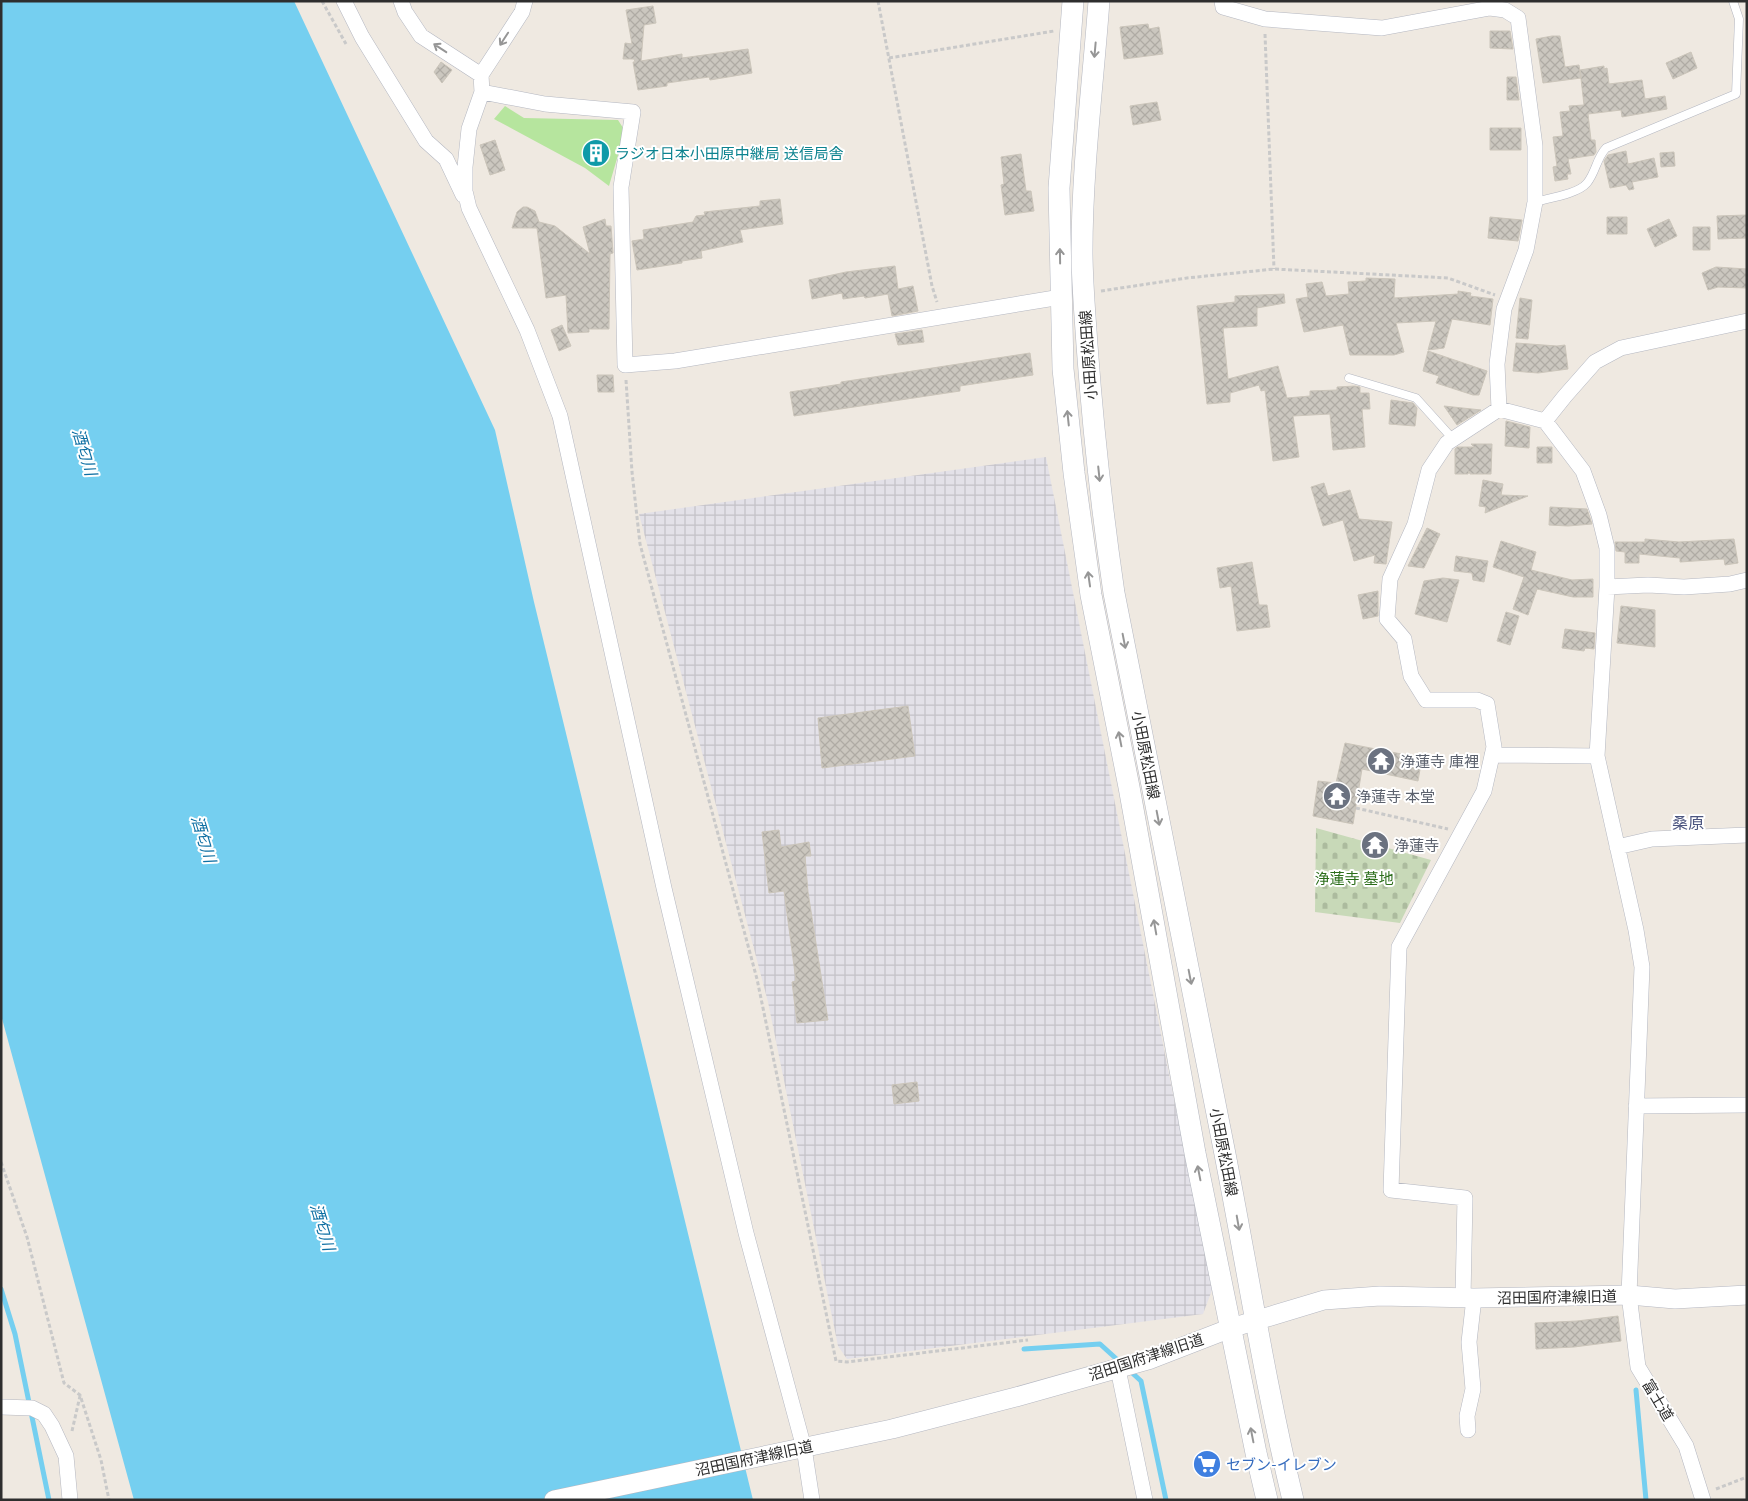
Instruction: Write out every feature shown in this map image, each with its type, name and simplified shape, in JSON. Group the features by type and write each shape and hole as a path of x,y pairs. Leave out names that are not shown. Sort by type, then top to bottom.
{"main road":[{"name":"小田原松田線","path":"1073,1 1059,188 1063,369 1073,464 1091,595 1129,787 1195,1153 1267,1500"},
{"name":"小田原松田線","path":"1099,1 1082,249 1090,393 1106,540 1114,594 1225,1151 1255,1321 1293,1500"}],"street":[{"path":"344,1 362,37 426,141 446,159 527,330 560,416 664,888 744,1224 804,1448 812,1500"},
{"path":"401,1 405,12 421,36 481,74"},
{"path":"468,208 465,191 467,148 469,129 482,92 481,74 522,12 525,1"},
{"path":"1222,1 1223,7 1265,19 1382,28 1490,8 1505,10 1518,18 1535,146 1535,202 1526,250 1504,309 1497,364 1500,409"},
{"path":"482,92 545,104 634,112 621,187 625,365 674,361 1061,297"},
{"path":"1468,1430 1467,1416 1473,1389 1469,1342 1465,1198 1391,1190 1399,947 1484,791 1494,747 1488,704 1477,700 1426,700 1411,676 1404,639 1387,619 1390,580 1415,524 1428,470 1447,443 1500,409 1545,421 1595,362 1620,348 1747,322"},
{"name":"富士道","path":"1545,421 1583,471 1599,515 1606,548 1607,587 1597,756 1636,930 1642,967 1629,1296 1638,1366 1686,1446 1702,1497"},
{"path":"1607,587 1648,585 1684,587 1730,584 1747,580"},
{"path":"1492,755 1597,756"},
{"path":"1617,847 1652,839 1747,835"},
{"path":"1636,1106 1747,1105"},
{"name":"沼田国府津線旧道","path":"554,1500 804,1448 997,1402 1151,1359 1231,1328 1324,1300 1380,1296 1468,1298 1629,1296 1674,1299 1747,1294"},
{"path":"1118,1369 1145,1500"},
{"path":"1,1407 32,1408 44,1414 52,1426 66,1456 70,1500"}],"lane":[{"path":"1535,202 1578,190 1588,183 1599,155 1606,148 1736,94 1739,19 1733,1"},
{"path":"1349,378 1416,398 1453,439"}],"path":[{"path":"878,1 932,286 941,317"},
{"path":"1265,19 1274,269"},
{"path":"889,58 1071,28"},
{"path":"1083,294 1187,278 1274,269 1448,278 1507,300"},
{"path":"625,365 632,472 640,544 758,979 836,1361 847,1362 1028,1340"},
{"path":"1356,808 1462,832"},
{"path":"1,1162 27,1237 64,1383 80,1396 101,1460 109,1500"},
{"path":"66,1456 80,1396"},
{"path":"1702,1497 1747,1477"}],"shaded area":[{"path":"1046,457 1212,1290 1203,1314 847,1359 838,1346 768,1002 639,514"}],"green space":[{"path":"505,106 524,118 618,120 625,131 609,186 585,168 494,119"},
{"name":"浄蓮寺 墓地","path":"1316,828 1431,860 1400,923 1315,912"}],"water":[{"name":"酒匂川","path":"1,1 294,1 495,430 534,602 753,1500 134,1500 1,1015"}],"building":[{"path":"653,6 656,23 644,25 641,61 682,54 682,58 748,49 752,73 710,80 709,77 667,83 667,86 638,90 634,59 623,59 625,43 632,44 626,10"},
{"path":"1148,24 1149,29 1159,27 1163,54 1124,59 1120,27"},
{"path":"1490,31 1510,31 1513,49 1490,48"},
{"path":"1560,36 1565,67 1579,65 1581,78 1543,83 1536,39"},
{"path":"1691,52 1697,68 1673,79 1666,63"},
{"path":"441,62 452,70 442,83 434,72"},
{"path":"1604,66 1604,69 1607,68 1609,84 1642,80 1645,99 1665,96 1667,109 1622,117 1621,110 1588,114 1591,140 1595,140 1596,152 1594,155 1568,159 1571,174 1567,174 1568,179 1555,181 1553,167 1557,166 1553,137 1563,136 1560,112 1570,111 1569,106 1584,105 1580,70"},
{"path":"1507,77 1516,77 1519,100 1507,100"},
{"path":"1157,102 1161,120 1133,125 1130,106"},
{"path":"1490,128 1521,128 1521,150 1490,150"},
{"path":"495,140 505,170 490,175 480,145"},
{"path":"1626,151 1628,164 1654,158 1658,177 1632,182 1634,189 1629,190 1626,185 1610,188 1604,161 1608,155"},
{"path":"1674,152 1675,166 1661,167 1660,153"},
{"path":"1021,154 1026,191 1031,191 1034,211 1005,215 1001,185 1004,184 1001,157"},
{"path":"780,199 783,224 740,230 743,242 701,251 702,258 637,270 632,241 644,239 643,230 693,222 696,216 705,215 704,212 760,206 760,201"},
{"path":"523,207 535,211 539,222 555,226 590,254 583,227 605,219 606,226 611,226 613,253 610,254 609,329 589,329 589,332 568,333 566,295 546,298 537,228 512,228 517,212"},
{"path":"1747,215 1747,238 1718,239 1717,216"},
{"path":"1490,217 1522,220 1518,241 1488,238"},
{"path":"1607,217 1627,217 1627,234 1607,234"},
{"path":"1669,219 1677,236 1655,247 1647,229"},
{"path":"1693,227 1710,227 1710,250 1693,250"},
{"path":"895,266 898,289 913,286 918,311 892,316 888,294 843,299 842,293 812,299 809,280 846,272"},
{"path":"1716,267 1747,269 1747,288 1718,287 1708,290 1702,273"},
{"path":"1366,278 1395,279 1394,298 1458,294 1458,291 1471,293 1470,296 1493,299 1490,325 1452,319 1444,348 1428,350 1436,321 1396,323 1404,352 1394,355 1350,355 1343,325 1304,332 1296,299 1308,297 1306,284 1322,282 1326,296 1349,294 1348,282 1366,281"},
{"path":"1284,294 1285,303 1257,308 1257,326 1223,328 1228,379 1278,366 1287,398 1310,396 1310,391 1337,390 1337,387 1360,387 1360,393 1369,393 1370,409 1362,409 1365,447 1333,450 1330,414 1293,416 1299,457 1273,461 1265,390 1261,391 1259,385 1230,393 1230,402 1207,404 1197,306 1235,302 1235,296"},
{"path":"1520,298 1532,300 1528,339 1516,338"},
{"path":"562,325 571,346 559,351 551,330"},
{"path":"922,330 924,342 898,345 895,334"},
{"path":"1516,343 1565,345 1568,369 1538,373 1513,371"},
{"path":"1428,351 1487,371 1479,395 1473,395 1436,383 1439,376 1423,371"},
{"path":"1030,353 1033,375 960,386 960,391 794,416 790,392 841,384 841,382"},
{"path":"597,375 613,375 614,392 598,392"},
{"path":"1391,400 1413,403 1417,408 1415,426 1389,424"},
{"path":"1444,406 1481,410 1457,425"},
{"path":"1506,421 1530,427 1529,448 1505,446"},
{"path":"1471,444 1492,444 1491,474 1470,474 1469,471 1468,474 1455,474 1455,449 1457,447 1474,447"},
{"path":"1537,447 1552,447 1552,463 1537,463"},
{"path":"1483,480 1503,484 1501,495 1528,496 1485,513 1486,507 1479,506"},
{"path":"1324,483 1328,496 1350,490 1359,519 1392,522 1386,564 1374,563 1375,555 1354,561 1343,520 1323,526 1311,487"},
{"path":"1550,507 1587,509 1592,524 1549,525"},
{"path":"1427,528 1440,534 1424,568 1408,566"},
{"path":"1645,539 1679,542 1734,539 1738,563 1725,565 1724,559 1680,562 1680,558 1639,554 1639,563 1625,563 1625,552 1616,551 1615,542 1645,542"},
{"path":"1501,541 1536,552 1531,570 1572,580 1593,579 1593,597 1573,597 1537,589 1528,615 1513,609 1524,577 1493,567"},
{"path":"1456,556 1488,561 1484,582 1473,580 1472,573 1454,571"},
{"path":"1252,562 1259,605 1267,605 1270,627 1237,631 1231,586 1220,588 1217,568"},
{"path":"1443,578 1459,580 1447,622 1415,614 1424,581"},
{"path":"1378,591 1378,616 1363,619 1358,595"},
{"path":"1621,606 1655,610 1655,647 1617,643"},
{"path":"1506,612 1519,616 1510,645 1497,641"},
{"path":"1565,629 1595,633 1594,649 1585,648 1584,651 1562,648"},
{"path":"908,706 915,756 822,768 818,718"},
{"path":"1345,743 1422,758 1418,781 1362,769 1353,824 1313,816 1318,781 1336,783"},
{"path":"779,830 781,847 809,842 811,856 805,856 808,892 828,1020 797,1023 792,982 796,981 784,891 769,893 762,832"},
{"path":"917,1082 919,1101 894,1104 892,1085"},
{"path":"1618,1316 1621,1341 1574,1347 1536,1349 1535,1323 1577,1321"}],"waterway":[{"path":"1,1289 15,1334 49,1500"},
{"path":"1024,1349 1100,1344 1121,1363"},
{"path":"1129,1370 1141,1381 1166,1500"},
{"path":"1636,1390 1646,1500"}],"place":[{"name":"ラジオ日本小田原中継局 送信局舎","path":"596,153"},
{"name":"浄蓮寺 庫裡","path":"1381,761"},
{"name":"浄蓮寺 本堂","path":"1337,796"},
{"name":"浄蓮寺","path":"1375,845"},
{"name":"セブン-イレブン","path":"1207,1464"}],"district":[{"name":"桑原","path":"1688,823"}]}
